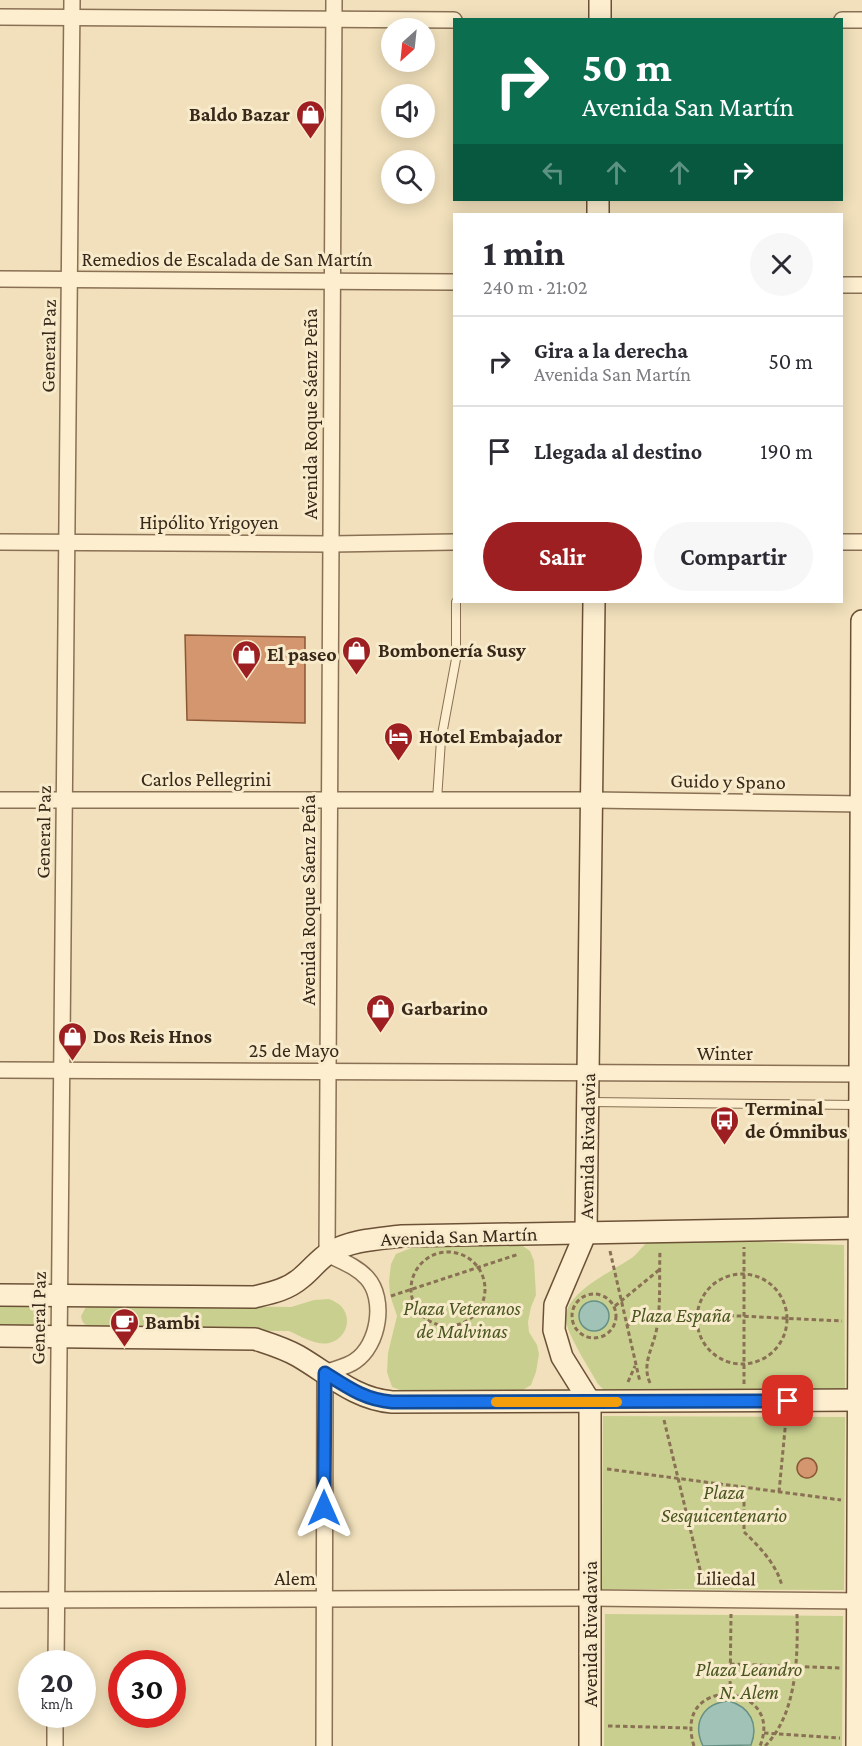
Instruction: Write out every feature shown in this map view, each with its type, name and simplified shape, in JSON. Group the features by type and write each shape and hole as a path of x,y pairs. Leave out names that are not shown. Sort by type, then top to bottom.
{"main road":[{"path":"600,0 600,18"},
{"name":"Avenida Rivadavia","path":"590,1736 590,1402 562,1357 554,1330 555,1305 596,1232 587,1102 594,603"},
{"path":"856,1742 859,1601 858,1322 862,621"},
{"name":"Avenida San Martín","path":"0,1295 254,1297 282,1290 300,1279 327,1254 342,1246 402,1236 860,1228"},
{"path":"0,1336 255,1340 280,1346 357,1394 376,1401 860,1400"}],"street":[{"name":"General Paz","path":"56,1650 72,0"},
{"name":"Avenida Roque Sáenz Peña","path":"327,1254 334,0"},
{"path":"0,16 453,20"},
{"path":"843,20 862,20"},
{"name":"Remedios de Escalada de San Martín","path":"0,279 453,282"},
{"path":"843,285 862,285"},
{"name":"Hipólito Yrigoyen","path":"0,542 331,544 453,542"},
{"path":"843,542 862,542"},
{"name":"Carlos Pellegrini","path":"0,800 593,800"},
{"name":"Guido y Spano","path":"593,800 861,804"},
{"name":"25 de Mayo","path":"0,1070 588,1073"},
{"name":"Winter","path":"588,1073 860,1074"},
{"path":"324,1746 325,1373 355,1361 371,1344 378,1324 376,1294 368,1279 353,1266 327,1254"},
{"name":"Alem","path":"0,1600 590,1598"},
{"name":"Liliedal","path":"590,1598 859,1601"},
{"path":"55,1728 55,1746"}],"lane":[{"path":"438,800 441,740 456,659 456,603"},
{"path":"587,1102 859,1105"}],"path":[{"path":"744,1401 745,1230"},
{"path":"652,1401 646,1359 657,1328 661,1231"},
{"path":"596,1232 621,1301 678,1479 707,1599"},
{"path":"445,1252 457,1253 468,1258 478,1268 485,1287 484,1299 479,1310 471,1318 460,1324 449,1326 437,1324 417,1309 411,1289 414,1273 422,1262 433,1255 445,1252"},
{"path":"376,1301 521,1253"},
{"path":"615,1306 659,1270"},
{"path":"744,1274 760,1278 773,1286 782,1298 786,1318 783,1339 774,1351 762,1360 734,1364 709,1351 701,1339 696,1324 697,1314 704,1294 715,1282 729,1275 744,1274"},
{"path":"598,1294 610,1300 615,1306 614,1327 603,1336 589,1338 577,1329 573,1322 573,1308 583,1296 598,1294"},
{"path":"627,1325 657,1312 858,1322"},
{"path":"779,1492 788,1401"},
{"path":"590,1467 858,1502"},
{"path":"744,1487 744,1532 760,1547 791,1600 798,1644 791,1694 780,1726 765,1746"},
{"path":"730,1693 731,1599"},
{"path":"730,1664 857,1668"},
{"path":"694,1746 691,1721 696,1709 705,1700 730,1693 751,1702 758,1711 763,1721 764,1733 760,1746"},
{"path":"590,1736 691,1728"},
{"path":"764,1733 856,1742"}],"green space":[{"name":"Plaza España","path":"653,1238 844,1245 845,1389 605,1391 598,1384 571,1337 566,1322 567,1311 580,1292 633,1257"},
{"name":"Plaza Veteranos de Malvinas","path":"520,1244 530,1251 534,1261 536,1295 528,1322 529,1332 537,1345 539,1354 531,1385 523,1390 406,1392 392,1387 387,1372 388,1353 397,1316 390,1295 389,1281 391,1264 396,1254 411,1248"},
{"path":"329,1299 345,1311 347,1322 340,1337 324,1344 289,1331 94,1329 82,1321 81,1316 87,1305 96,1304 291,1307 314,1300"},
{"path":"0,1303 30,1303 37,1307 40,1315 37,1324 29,1327 0,1327"},
{"name":"Plaza Sesquicentenario","path":"603,1416 845,1417 844,1590 602,1589"},
{"name":"Plaza Leandro N. Alem","path":"605,1614 843,1616 842,1746 604,1746"}],"water":[{"path":"594,1301 605,1305 609,1316 605,1327 594,1331 583,1327 579,1316 583,1305"},
{"path":"729,1701 742,1707 751,1717 754,1730 751,1745 703,1746 699,1730 702,1716 712,1706"}],"building":[{"name":"El paseo","path":"185,635 305,637 305,723 187,720"},
{"path":"807,1458 814,1461 817,1468 814,1475 807,1478 800,1475 797,1468 800,1461"}],"slow traffic":[{"path":"496,1402 617,1402"}],"place":[{"name":"Baldo Bazar","path":"311,140"},
{"name":"Bombonería Susy","path":"357,676"},
{"name":"El paseo","path":"246,680"},
{"name":"Hotel Embajador","path":"398,762"},
{"name":"Garbarino","path":"380,1034"},
{"name":"Dos Reis Hnos","path":"72,1062"},
{"name":"Terminal de Ómnibus","path":"724,1146"},
{"name":"Bambi","path":"124,1348"}],"route":[{"path":"324,1508 325,1373 357,1394 376,1401 392,1402 788,1401"}]}
